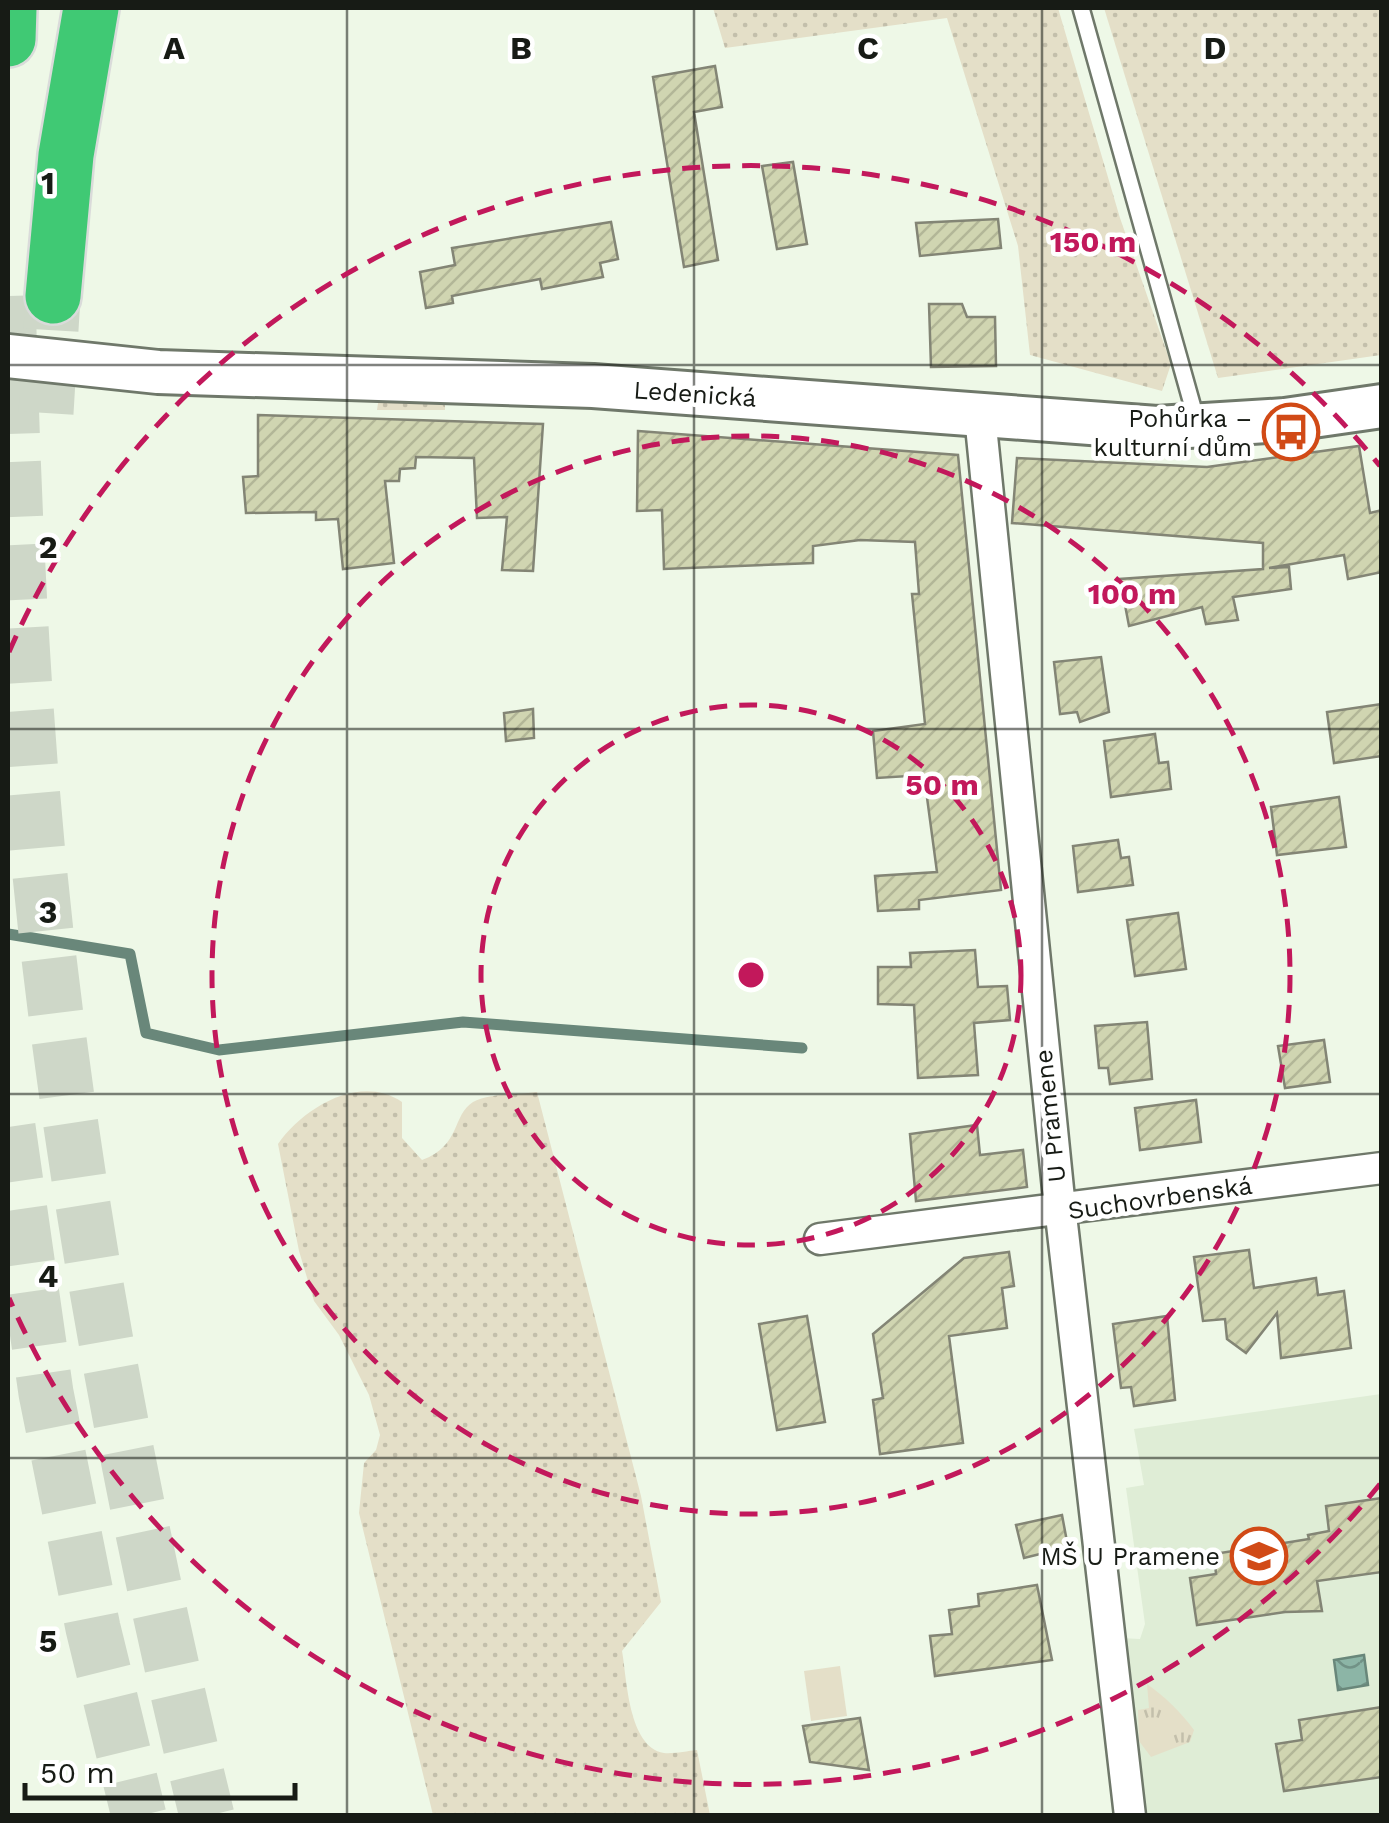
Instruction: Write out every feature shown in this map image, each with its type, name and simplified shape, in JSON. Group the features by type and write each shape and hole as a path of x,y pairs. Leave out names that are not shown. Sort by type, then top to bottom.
{"highway":[{"path":"8,39 9,8"},
{"path":"53,296 66,156 91,8"}],"main road":[{"name":"Ledenická","path":"8,356 158,372 593,386 1158,428 1285,420 1382,406"}],"street":[{"name":"U Pramene","path":"980,416 1060,1211 1130,1816"},
{"name":"Suchovrbenská","path":"820,1240 1382,1168"}],"lane":[{"path":"1081,8 1198,426"}],"shaded area":[{"name":"MŠ U Pramene","path":"1381,1394 1381,1815 1144,1815 1120,1638 1140,1639 1145,1624 1126,1488 1144,1485 1134,1429"}],"green space":[{"path":"713,8 1058,8 1120,218 1171,364 1162,391 1030,355 1018,246 947,18 725,48"},
{"path":"1104,8 1381,8 1381,355 1218,378"},
{"path":"379,397 445,402 445,410 377,410"},
{"path":"368,1091 402,1102 402,1138 422,1160 443,1147 473,1102 537,1092 641,1496 661,1602 622,1651 631,1710 643,1738 652,1748 664,1753 697,1750 710,1815 433,1815 359,1513 364,1463 376,1450 380,1435 369,1395 339,1335 314,1301 299,1251 278,1144 317,1107 351,1093"},
{"path":"840,1666 847,1716 811,1721 804,1671"},
{"path":"1147,1684 1194,1730 1190,1742 1151,1757 1139,1741 1138,1710 1149,1708"}],"water":[{"path":"1364,1655 1368,1685 1338,1690 1334,1660"}],"building":[{"path":"715,66 722,107 694,112 718,260 684,267 653,77"},
{"path":"793,162 807,244 777,249 762,166"},
{"path":"998,219 1001,248 920,256 916,223"},
{"path":"611,222 618,259 600,263 603,277 542,289 540,279 452,296 453,303 426,308 420,272 455,265 452,248"},
{"path":"929,304 962,304 967,317 995,317 996,366 931,367"},
{"path":"258,415 543,424 533,571 502,570 507,517 477,518 474,458 416,457 415,468 400,469 399,481 385,481 394,563 343,569 338,519 316,520 316,512 246,513 243,477 258,476"},
{"path":"638,431 958,455 1001,890 919,900 919,909 878,911 875,876 937,872 924,775 877,778 873,731 925,724 912,594 919,594 915,542 860,540 813,546 813,563 664,569 662,510 637,511"},
{"path":"1359,446 1370,513 1382,510 1382,572 1348,579 1344,555 1269,568 1289,567 1291,589 1233,597 1238,620 1206,624 1202,607 1129,626 1120,579 1263,569 1263,543 1012,523 1017,458 1207,467"},
{"path":"1101,657 1109,712 1080,722 1077,712 1060,714 1054,662"},
{"path":"1382,704 1382,756 1334,763 1327,712"},
{"path":"533,709 534,738 506,741 504,713"},
{"path":"1155,734 1159,763 1168,762 1171,789 1111,797 1104,741"},
{"path":"1339,797 1346,847 1277,855 1271,807"},
{"path":"1118,840 1121,858 1129,857 1133,885 1078,892 1073,846"},
{"path":"1178,913 1186,969 1135,976 1127,920"},
{"path":"975,950 978,987 1007,986 1010,1020 974,1023 978,1075 918,1078 914,1005 878,1004 878,967 911,967 910,953"},
{"path":"1147,1022 1152,1079 1110,1084 1108,1068 1099,1068 1095,1026"},
{"path":"1324,1040 1330,1082 1285,1088 1278,1046"},
{"path":"1196,1100 1201,1142 1140,1150 1135,1108"},
{"path":"977,1125 980,1155 1023,1150 1027,1187 916,1201 910,1134"},
{"path":"1249,1250 1254,1288 1316,1278 1318,1295 1344,1291 1351,1348 1281,1358 1277,1313 1246,1353 1227,1339 1225,1319 1203,1321 1194,1257"},
{"path":"1009,1252 1014,1286 1002,1288 1007,1328 949,1336 963,1443 880,1454 873,1400 883,1398 873,1334 964,1258"},
{"path":"807,1316 825,1422 777,1430 759,1324"},
{"path":"1167,1316 1175,1400 1134,1406 1131,1387 1121,1388 1113,1324"},
{"path":"1382,1498 1382,1572 1317,1581 1322,1611 1285,1612 1197,1625 1190,1578 1216,1574 1214,1554 1309,1539 1308,1535 1329,1531 1326,1506"},
{"path":"1062,1515 1068,1547 1024,1558 1016,1525"},
{"path":"1037,1585 1052,1660 935,1676 930,1636 952,1634 949,1610 979,1606 978,1594"},
{"path":"1382,1707 1382,1777 1284,1791 1276,1744 1302,1740 1299,1720"},
{"path":"860,1718 869,1770 810,1762 803,1726"}],"waterway":[{"path":"8,934 130,954 146,1033 219,1050 463,1022 802,1048"}],"tunnel":[{"path":"8,296 26,705 39,869 62,1059 114,1385 157,1601 207,1816"},
{"path":"46,413 53,296"},
{"path":"8,1127 46,1393 93,1628 139,1816"}],"place":[{"name":"Pohůrka – kulturní dům","path":"1291,432"},
{"name":"MŠ U Pramene","path":"1259,1556"}]}
